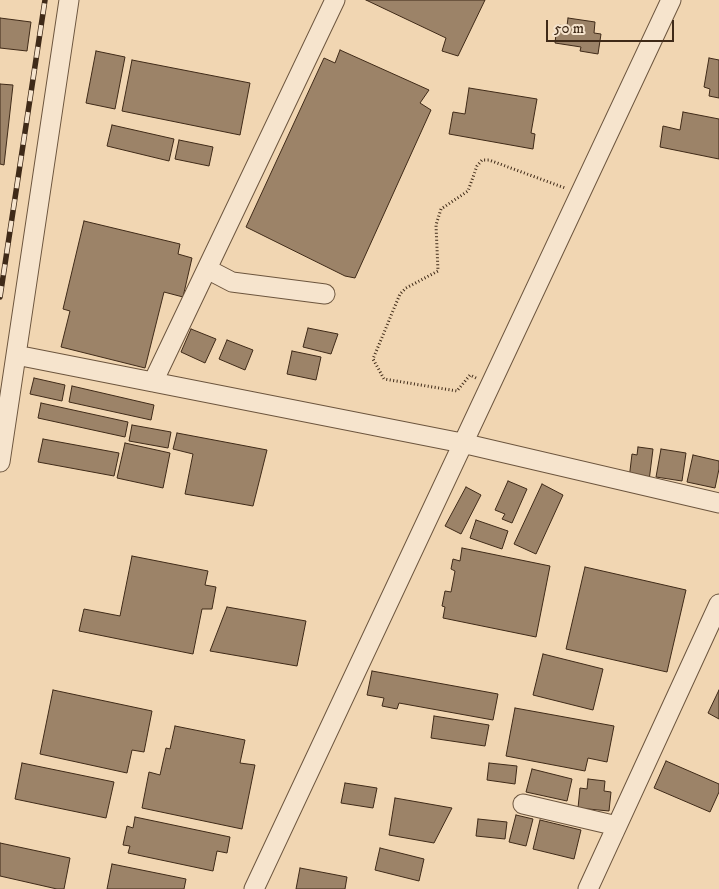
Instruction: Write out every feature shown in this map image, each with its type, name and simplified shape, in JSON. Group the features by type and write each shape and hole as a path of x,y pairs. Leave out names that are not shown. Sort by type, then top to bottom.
{"street":[{"path":"0,462 69,0"},
{"path":"153,382 335,0"},
{"path":"254,889 671,0"},
{"path":"206,269 232,282 325,294"},
{"path":"16,355 462,443 719,503"},
{"path":"588,889 719,604"},
{"path":"523,804 617,826"}],"path":[{"path":"490,385 470,375 457,391 384,378 373,359 400,294 406,288 438,272 436,225 441,209 468,190 477,166 482,160 489,160 580,193"}],"building":[{"path":"366,0 485,0 458,56 442,51 446,38"},
{"path":"0,18 31,22 27,51 0,48"},
{"path":"568,18 595,22 594,33 601,34 598,54 580,51 581,47 555,43 557,25 567,26"},
{"path":"340,50 429,90 420,103 431,110 355,278 345,276 246,227 324,58 335,63"},
{"path":"96,51 125,57 115,109 86,103"},
{"path":"709,58 719,60 719,98 709,96 710,89 704,87"},
{"path":"132,60 250,83 240,135 122,111"},
{"path":"0,84 13,85 4,165 0,164"},
{"path":"469,88 537,99 531,133 535,134 533,149 449,134 453,112 465,114"},
{"path":"683,112 719,119 719,159 660,147 663,126 680,130"},
{"path":"112,125 174,139 169,161 107,146"},
{"path":"179,140 213,147 209,166 175,159"},
{"path":"84,221 180,244 178,254 192,258 183,297 164,292 145,368 61,347 70,311 63,309"},
{"path":"308,328 338,334 331,354 303,347"},
{"path":"191,329 216,339 205,363 181,352"},
{"path":"227,340 253,350 245,370 219,359"},
{"path":"292,351 321,357 316,380 287,374"},
{"path":"34,378 65,385 62,401 30,394"},
{"path":"72,386 154,405 151,420 69,402"},
{"path":"41,403 128,422 125,437 38,418"},
{"path":"132,425 171,432 168,448 129,441"},
{"path":"177,433 267,450 253,506 185,494 193,454 173,449"},
{"path":"43,439 119,453 114,476 38,462"},
{"path":"125,443 170,453 163,488 117,478"},
{"path":"638,447 653,449 649,481 629,479 632,454 637,455"},
{"path":"661,449 686,453 682,481 656,477"},
{"path":"693,455 719,461 715,488 687,482"},
{"path":"508,481 527,489 512,523 502,519 505,514 495,510"},
{"path":"542,484 563,495 536,554 514,544"},
{"path":"466,487 481,495 461,534 445,526"},
{"path":"476,520 508,531 502,549 470,538"},
{"path":"462,548 550,566 536,637 443,618 445,607 442,606 445,591 451,592 455,571 451,569 453,559 460,561"},
{"path":"132,556 208,571 205,585 216,587 212,609 202,609 193,654 79,631 84,609 120,616"},
{"path":"585,567 686,590 667,672 566,649"},
{"path":"227,607 306,621 297,666 210,651"},
{"path":"543,654 603,669 593,710 533,695"},
{"path":"372,671 498,694 493,720 399,703 397,709 382,706 384,698 367,695"},
{"path":"53,690 152,711 144,752 132,750 127,773 40,754"},
{"path":"719,690 719,719 708,713"},
{"path":"515,708 614,726 607,762 588,758 585,771 506,756"},
{"path":"434,716 489,725 485,746 431,738"},
{"path":"175,726 245,740 240,763 255,765 242,829 142,808 149,772 160,775 166,748 170,749"},
{"path":"666,761 719,784 719,792 710,812 654,788"},
{"path":"22,763 114,782 106,818 15,799"},
{"path":"489,763 517,766 515,784 487,780"},
{"path":"532,769 572,779 567,801 526,792"},
{"path":"588,779 605,781 604,791 611,792 609,811 578,808 580,788 587,789"},
{"path":"345,783 377,788 373,808 341,803"},
{"path":"395,798 452,808 434,843 389,835"},
{"path":"516,815 533,819 526,846 509,842"},
{"path":"135,817 230,837 227,853 217,851 213,871 128,853 130,846 123,845 127,826 133,828"},
{"path":"478,819 507,822 505,839 476,836"},
{"path":"540,820 581,830 574,859 533,849"},
{"path":"0,843 70,858 64,889 0,876"},
{"path":"380,848 424,859 419,881 375,870"},
{"path":"112,864 186,879 184,889 107,889"},
{"path":"300,868 347,877 345,889 296,889"}],"railway":[{"path":"0,297 45,0"}]}
